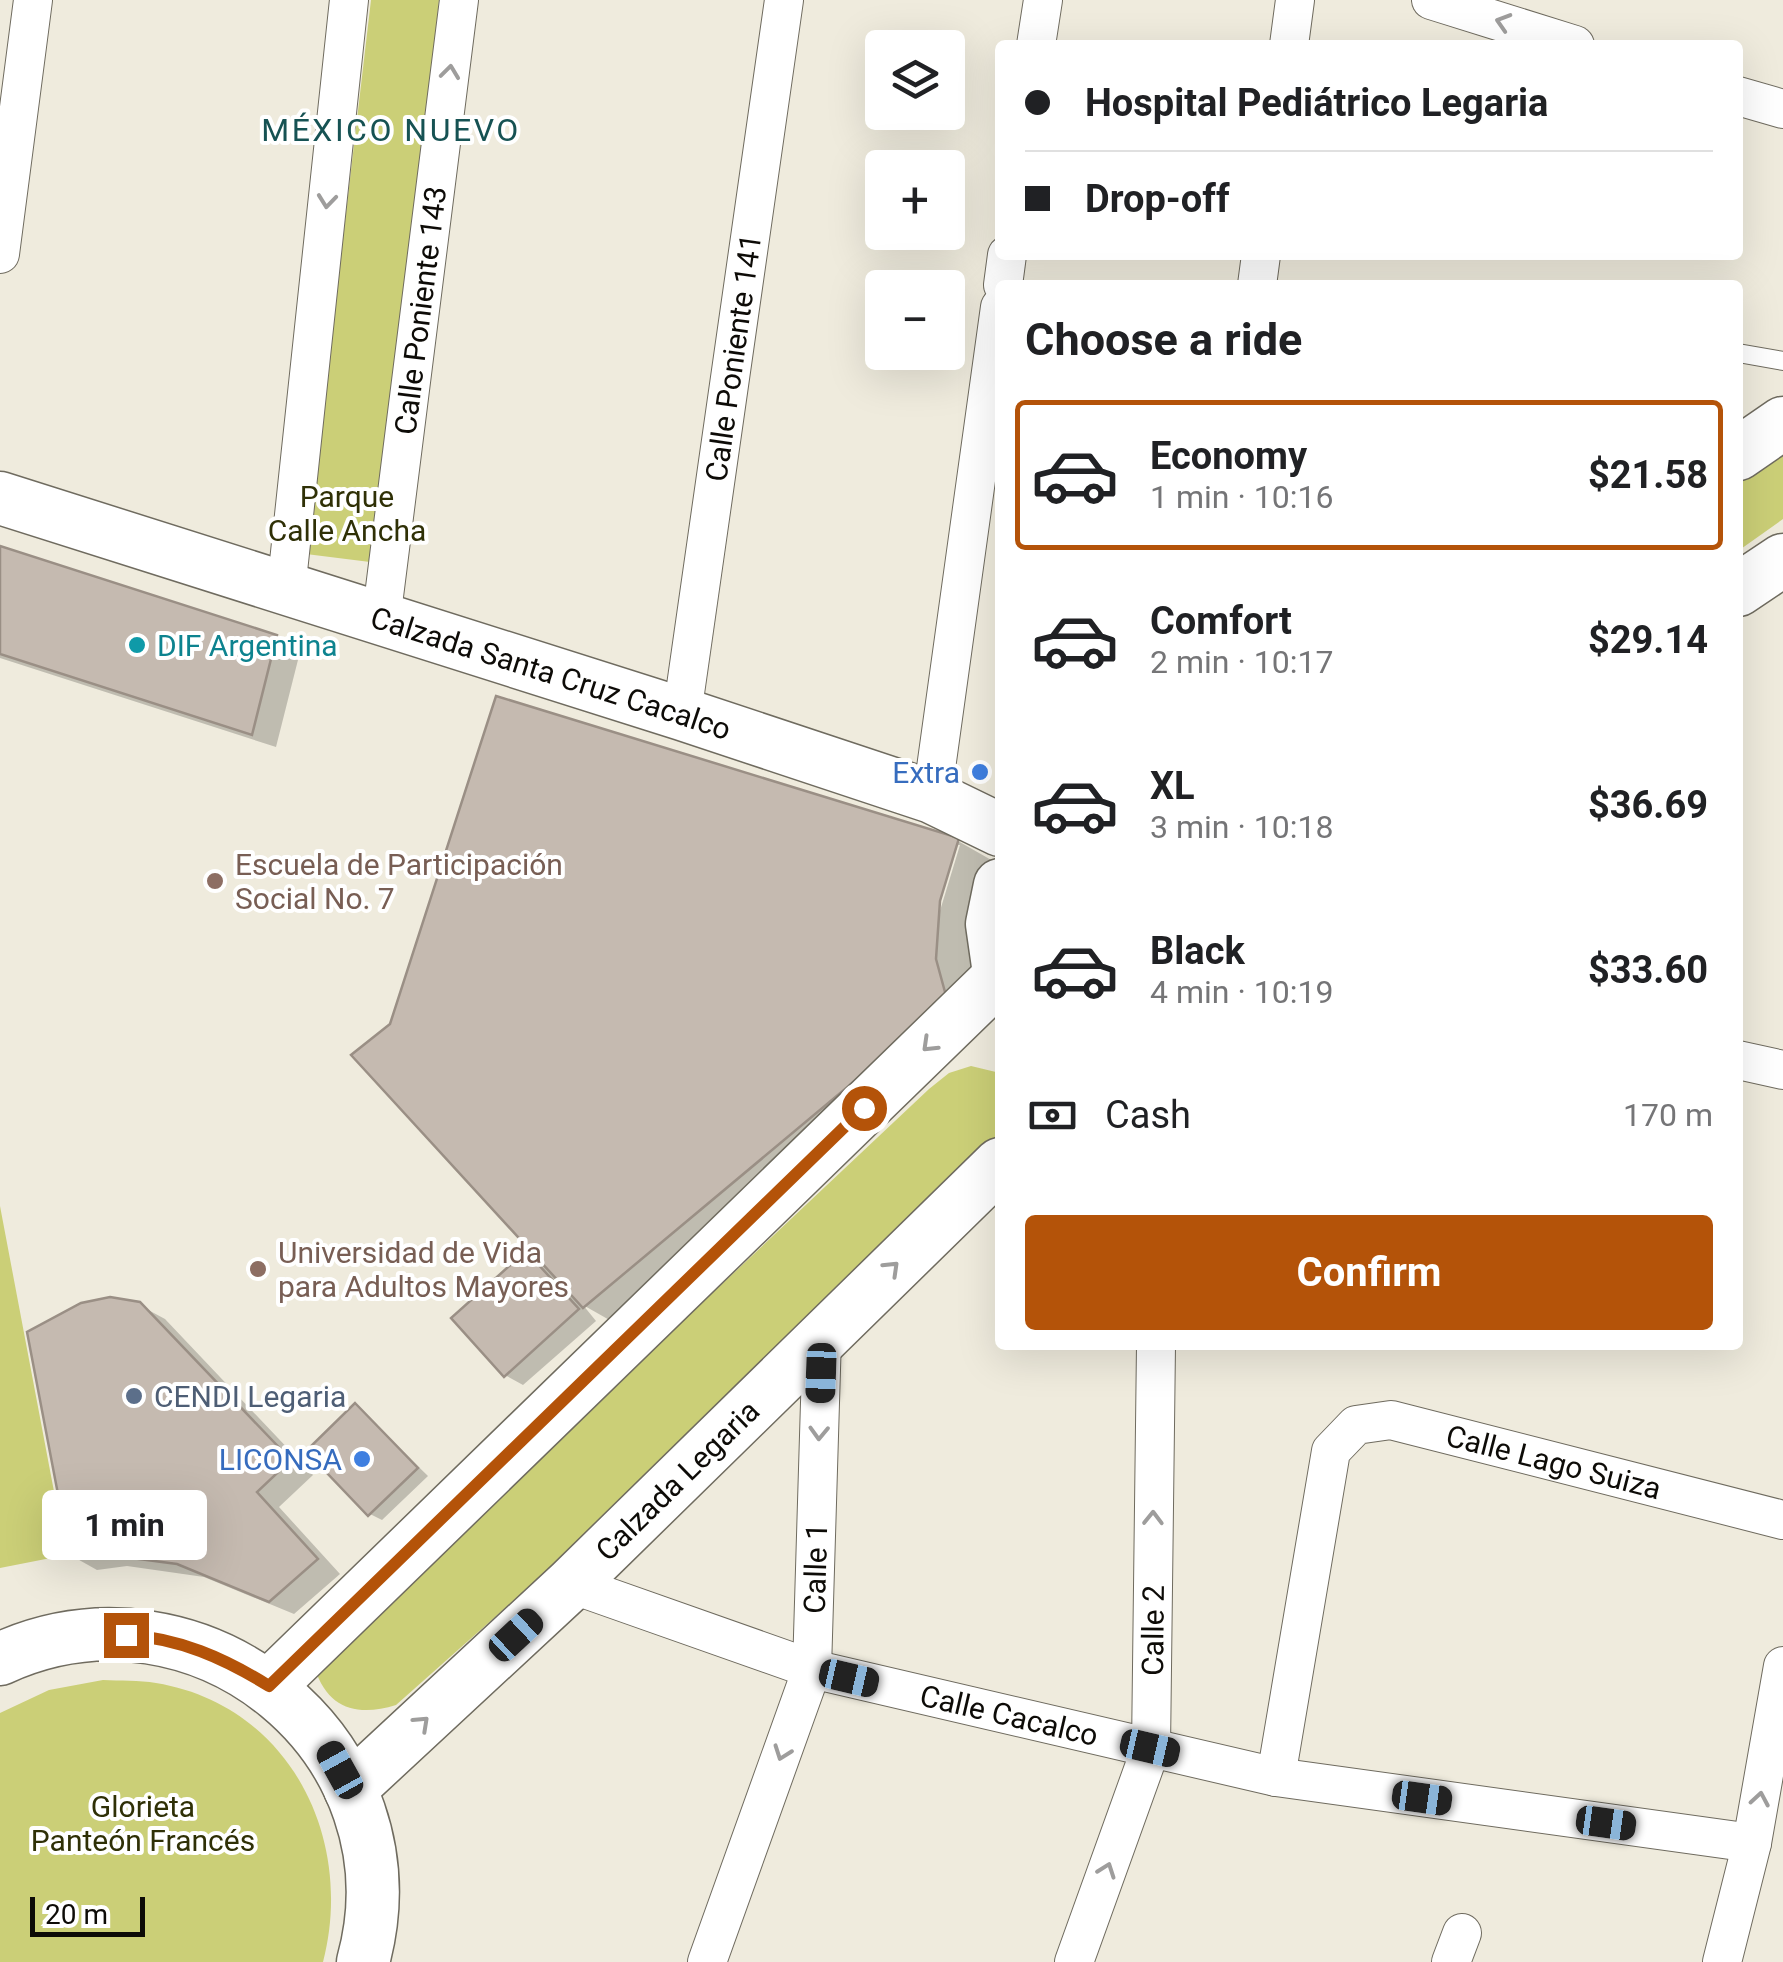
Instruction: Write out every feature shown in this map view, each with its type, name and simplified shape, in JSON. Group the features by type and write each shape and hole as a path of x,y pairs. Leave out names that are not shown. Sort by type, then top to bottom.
{"main road":[{"path":"1743,451 1783,423"},
{"name":"Calzada Santa Cruz Cacalco","path":"0,498 932,797 994,839"},
{"path":"1743,587 1783,560"},
{"path":"995,909 995,944"},
{"path":"269,1686 995,983"},
{"name":"Calzada Legaria","path":"350,1789 571,1584 995,1169"},
{"path":"0,1659 60,1639 104,1634 148,1636 191,1646 269,1686 302,1716 329,1751 350,1789 365,1830 372,1872 372,1915 363,1962"}],"street":[{"path":"0,254 34,0"},
{"path":"286,590 349,0"},
{"name":"Calle Poniente 143","path":"381,620 459,0"},
{"name":"Calle Poniente 141","path":"682,714 784,0"},
{"path":"1037,40 1043,0"},
{"path":"1291,40 1296,0"},
{"path":"1432,0 1559,40"},
{"path":"1743,98 1783,110"},
{"path":"932,797 995,343"},
{"path":"1743,1061 1783,1070"},
{"name":"Calle 1","path":"707,1962 812,1669 822,1336"},
{"name":"Calle 2","path":"1074,1962 1150,1748 1156,1350"},
{"name":"Calle Lago Suiza","path":"1276,1778 1331,1451 1356,1425 1392,1420 1783,1520"},
{"name":"Calle Cacalco","path":"571,1584 812,1669 1276,1778 1752,1843"},
{"path":"1722,1962 1752,1843 1783,1666"}],"lane":[{"path":"1743,354 1783,360"}],"green space":[{"name":"Parque Calle Ancha","path":"371,0 439,0 378,563 306,554"},
{"path":"1783,442 1783,519 1743,547 1743,470"},
{"path":"971,1066 995,1072 995,1173 396,1705 369,1710 336,1701 315,1669 388,1586 949,1073"},
{"path":"0,1206 66,1555 0,1568"},
{"name":"Glorieta Panteón Francés","path":"103,1680 156,1683 203,1696 243,1719 276,1749 302,1785 320,1825 329,1870 331,1916 323,1962 0,1962 0,1713 49,1690"}],"building":[{"name":"DIF Argentina","path":"0,546 277,635 252,735 0,654"},
{"path":"496,696 959,838 940,901 936,959 948,1003 583,1308 351,1055 390,1024"},
{"path":"526,1251 579,1309 504,1377 451,1318"},
{"name":"CENDI Legaria","path":"110,1297 140,1302 291,1460 257,1492 318,1559 269,1602 177,1564 101,1554 70,1557 27,1332 81,1303"},
{"name":"LICONSA","path":"355,1403 418,1468 368,1516 306,1451"}],"place":[{"name":"DIF Argentina","path":"137,645"},
{"name":"Extra","path":"980,772"},
{"name":"Escuela de Participación Social No. 7","path":"215,881"},
{"name":"Universidad de Vida para Adultos Mayores","path":"258,1269"},
{"name":"CENDI Legaria","path":"134,1396"},
{"name":"LICONSA","path":"362,1459"}],"district":[{"name":"MÉXICO NUEVO","path":"391,130"}],"route":[{"path":"126,1635 191,1646 269,1686 864,1108"}]}
